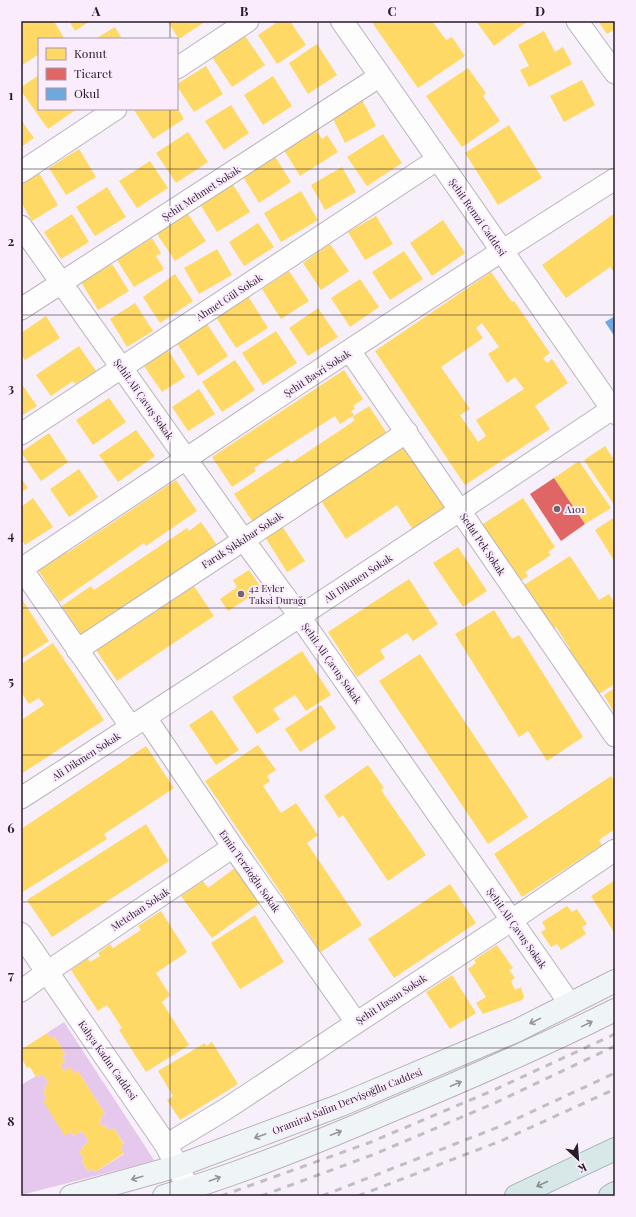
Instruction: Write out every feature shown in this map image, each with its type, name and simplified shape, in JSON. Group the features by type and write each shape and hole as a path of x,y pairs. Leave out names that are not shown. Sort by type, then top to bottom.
{"highway":[{"path":"516,1196 615,1149"},
{"path":"610,1196 615,1193"}],"main road":[{"name":"Oramiral Salim Dervişoğllu Caddesi","path":"71,1196 178,1166 341,1105 518,1030 615,981"},
{"path":"164,1196 189,1189 361,1124 511,1060 615,1010"}],"street":[{"path":"178,67 248,21"},
{"name":"Şehit Remzi Caddesi","path":"342,21 613,411"},
{"path":"577,21 615,73"},
{"name":"Şehit Mehmet Sokak","path":"21,309 380,76"},
{"path":"21,172 114,110"},
{"name":"Ahmet Gül Sokak","path":"21,434 438,159"},
{"name":"Şehit Basri Sokak","path":"21,569 502,250 615,179"},
{"name":"Şehit Ali Çavuş Sokak","path":"21,226 300,617 570,1004"},
{"name":"Sedat Pek Sokak","path":"350,351 615,736"},
{"name":"Ali Dikmen Sokak","path":"21,798 138,723 613,411"},
{"name":"Faruk Şıkkıbar Sokak","path":"77,650 407,432"},
{"name":"Emin Terzioğlu Sokak","path":"21,569 77,650 138,723 233,847 356,1022"},
{"name":"Metehan Sokak","path":"21,991 233,847"},
{"name":"Şehit Hasan Sokak","path":"166,1145 226,1109 615,850"},
{"name":"Kahya Kadın Caddesi","path":"21,934 166,1145 189,1189"}],"shaded area":[{"path":"64,1022 154,1160 21,1195 21,1085 38,1075 39,1077 43,1074 49,1084 44,1087 46,1091 43,1093 47,1099 44,1101 74,1136 82,1131 89,1142 79,1151 84,1159 82,1161 88,1171 93,1169 95,1172 124,1154 120,1147 124,1144 114,1128 109,1131 105,1125 102,1127 99,1122 102,1120 100,1117 105,1114 78,1071 74,1074 70,1068 64,1071 60,1065 65,1062 62,1057 65,1054 55,1037 51,1039 47,1033"}],"building: Konut":[{"path":"21,21 54,21 64,38 38,38 38,55 21,66"},
{"path":"69,21 90,21 75,31"},
{"path":"167,21 206,21 179,39"},
{"path":"279,21 290,21 306,45 277,64 258,35"},
{"path":"371,21 432,21 446,40 452,37 465,56 418,88"},
{"path":"476,21 528,21 494,46"},
{"path":"598,21 615,21 615,29 607,34"},
{"path":"115,27 121,38 97,38"},
{"path":"544,31 555,52 563,47 572,64 529,87 520,70 529,66 518,45"},
{"path":"245,36 265,65 232,87 212,57"},
{"path":"317,44 337,75 308,94 289,63"},
{"path":"206,66 223,94 194,112 178,88 178,83"},
{"path":"468,68 486,93 483,96 500,121 462,147 426,96"},
{"path":"38,76 38,110 76,110 48,129 21,91 21,87"},
{"path":"273,76 292,106 263,125 244,95"},
{"path":"582,80 595,105 564,122 550,96"},
{"path":"362,100 376,126 345,143 332,117"},
{"path":"231,105 249,133 224,150 205,121"},
{"path":"178,109 184,119 153,139 134,110 178,110"},
{"path":"21,120 34,138 21,147"},
{"path":"509,125 542,178 498,205 465,153"},
{"path":"316,130 322,139 327,135 338,152 300,176 284,150"},
{"path":"188,132 208,162 176,183 156,153"},
{"path":"383,134 402,163 367,186 347,157"},
{"path":"79,149 96,177 66,195 49,168"},
{"path":"274,155 291,182 259,203 242,175"},
{"path":"150,161 168,188 137,208 119,181"},
{"path":"342,167 356,192 325,210 311,185"},
{"path":"39,173 58,205 32,221 21,202 21,184"},
{"path":"232,183 250,212 217,232 200,204"},
{"path":"107,187 126,217 95,236 76,207"},
{"path":"301,191 318,220 281,242 264,213"},
{"path":"615,213 615,271 614,272 610,267 566,298 542,265"},
{"path":"72,214 89,242 61,259 44,232"},
{"path":"188,214 206,241 175,261 157,234"},
{"path":"376,216 393,244 365,260 348,232"},
{"path":"443,220 465,253 432,276 410,243"},
{"path":"258,223 274,247 244,266 229,242"},
{"path":"152,238 161,253 156,256 164,269 134,287 117,260"},
{"path":"330,244 349,271 321,290 303,263"},
{"path":"217,249 232,275 199,294 184,268"},
{"path":"404,251 423,279 390,300 372,272"},
{"path":"112,264 129,291 98,310 81,282"},
{"path":"289,271 309,301 281,319 262,289"},
{"path":"491,272 512,302 514,301 550,353 543,358 547,363 552,359 568,383 535,406 550,429 465,485 375,351","holes":["482,323 499,347 488,354 507,383 515,377 524,389 476,420 486,436 478,442 460,415 470,409 441,367 483,338 476,328"]},
{"path":"175,274 193,301 160,323 143,297"},
{"path":"360,279 379,307 350,327 331,298"},
{"path":"248,296 268,328 236,348 215,316"},
{"path":"135,303 153,331 127,347 110,319"},
{"path":"318,308 338,337 308,356 289,328"},
{"path":"46,316 60,338 25,360 21,354 21,333"},
{"path":"207,324 228,356 198,376 177,343"},
{"path":"276,331 297,363 263,385 242,353"},
{"path":"79,346 96,371 75,384 73,381 51,396 36,375"},
{"path":"168,350 185,377 162,392 144,366"},
{"path":"235,360 255,390 222,412 202,382"},
{"path":"344,370 363,399 353,406 355,409 351,411 354,415 340,424 335,416 254,468 256,471 232,487 212,457"},
{"path":"21,383 37,406 21,416"},
{"path":"199,389 215,414 188,431 172,407"},
{"path":"109,398 126,422 93,445 76,420"},
{"path":"369,406 388,435 254,524 234,494 288,459 291,463 355,420 352,417"},
{"path":"136,430 155,456 118,482 99,455"},
{"path":"49,433 68,462 41,481 21,452"},
{"path":"404,445 446,508 413,530 397,505 346,539 320,499"},
{"path":"605,446 615,461 615,506 584,460"},
{"path":"579,461 611,508 585,524 554,478"},
{"path":"79,469 98,497 69,517 50,489"},
{"path":"21,478 28,488 21,492"},
{"path":"176,480 197,511 146,546 144,543 59,602 38,570 65,551 67,553"},
{"path":"33,498 53,527 25,545 21,539 21,507"},
{"path":"523,498 555,547 548,552 551,555 525,572 528,576 518,583 480,526"},
{"path":"615,517 615,562 595,530"},
{"path":"201,522 217,545 82,636 62,606 91,586 94,590 187,528 189,531"},
{"path":"282,526 305,561 287,572 265,537"},
{"path":"458,547 487,591 463,607 433,563"},
{"path":"570,556 599,600 609,594 615,604 615,621 613,622 615,625 615,684 597,695 566,650 570,649 556,627 549,631 521,587"},
{"name":"42 Evler Taksi Durağı","path":"249,570 262,589 228,611 220,599 237,587 233,580"},
{"path":"409,579 438,624 413,641 407,633 380,650 385,658 357,677 328,632"},
{"path":"194,586 214,616 117,681 94,647 151,610 154,613"},
{"path":"21,598 49,641 21,659"},
{"path":"494,610 512,639 519,635 583,737 547,761 528,731 519,737 455,634"},
{"path":"53,643 104,720 21,774 21,720 44,705 39,698 29,704 21,692 21,664"},
{"path":"302,651 331,695 306,711 295,695 273,709 280,719 257,734 232,697"},
{"path":"420,654 528,817 488,844 379,681"},
{"path":"615,688 615,714 604,695"},
{"path":"321,705 336,728 300,752 285,729"},
{"path":"212,710 239,750 216,765 189,725"},
{"path":"258,745 276,770 267,776 270,781 263,786 281,813 296,803 318,835 307,843 362,925 321,952 205,781"},
{"path":"146,746 174,788 104,834 107,839 21,893 21,829"},
{"path":"368,765 384,788 381,790 426,855 388,881 343,815 339,818 324,796"},
{"path":"611,776 615,782 615,829 599,840 602,845 522,897 494,854"},
{"path":"146,824 169,861 52,937 27,900"},
{"path":"235,868 260,903 212,938 181,896 203,881 208,888"},
{"path":"615,880 615,934 591,896"},
{"path":"450,884 476,923 394,978 368,939"},
{"path":"567,906 572,912 577,909 587,924 582,927 586,934 561,950 557,944 551,947 541,932 546,929 542,922"},
{"path":"161,911 187,952 156,973 170,995 162,1002 189,1045 146,1072 119,1030 122,1028 107,1005 98,1011 71,970 88,958 90,962 100,956 98,953 110,944 113,948 141,930 138,926"},
{"path":"255,915 284,962 240,989 211,943"},
{"path":"497,945 513,968 509,970 515,978 511,981 515,990 521,987 524,997 522,1000 483,1014 476,1003 486,997 468,969 476,963 474,960"},
{"path":"452,975 476,1013 450,1029 426,992"},
{"path":"47,1033 51,1039 54,1036 65,1054 62,1057 65,1062 60,1065 64,1071 71,1067 74,1074 78,1071 105,1114 100,1117 102,1120 99,1122 102,1127 105,1125 109,1131 114,1128 124,1145 120,1147 124,1153 95,1172 93,1169 88,1171 82,1161 84,1159 79,1151 89,1142 82,1131 74,1136 71,1132 65,1136 43,1101 47,1099 43,1093 46,1091 44,1087 49,1084 43,1074 36,1077 30,1067 27,1068 21,1057 23,1053 21,1050"},
{"path":"212,1042 238,1084 180,1120 167,1100 173,1096 158,1071 205,1043 206,1046"}],"building: Ticaret":[{"name":"A101","path":"554,478 585,524 561,541 530,494"}],"building: Okul":[{"path":"615,316 615,337 605,322"}],"railway":[{"path":"221,1196 371,1142 494,1090 615,1034"},
{"path":"261,1196 375,1154 497,1102 615,1046"},
{"path":"322,1196 501,1126 615,1073"},
{"path":"358,1196 503,1140 615,1089"}],"place":[{"name":"A101","path":"557,509"},
{"name":"42 Evler Taksi Durağı","path":"241,594"}]}
